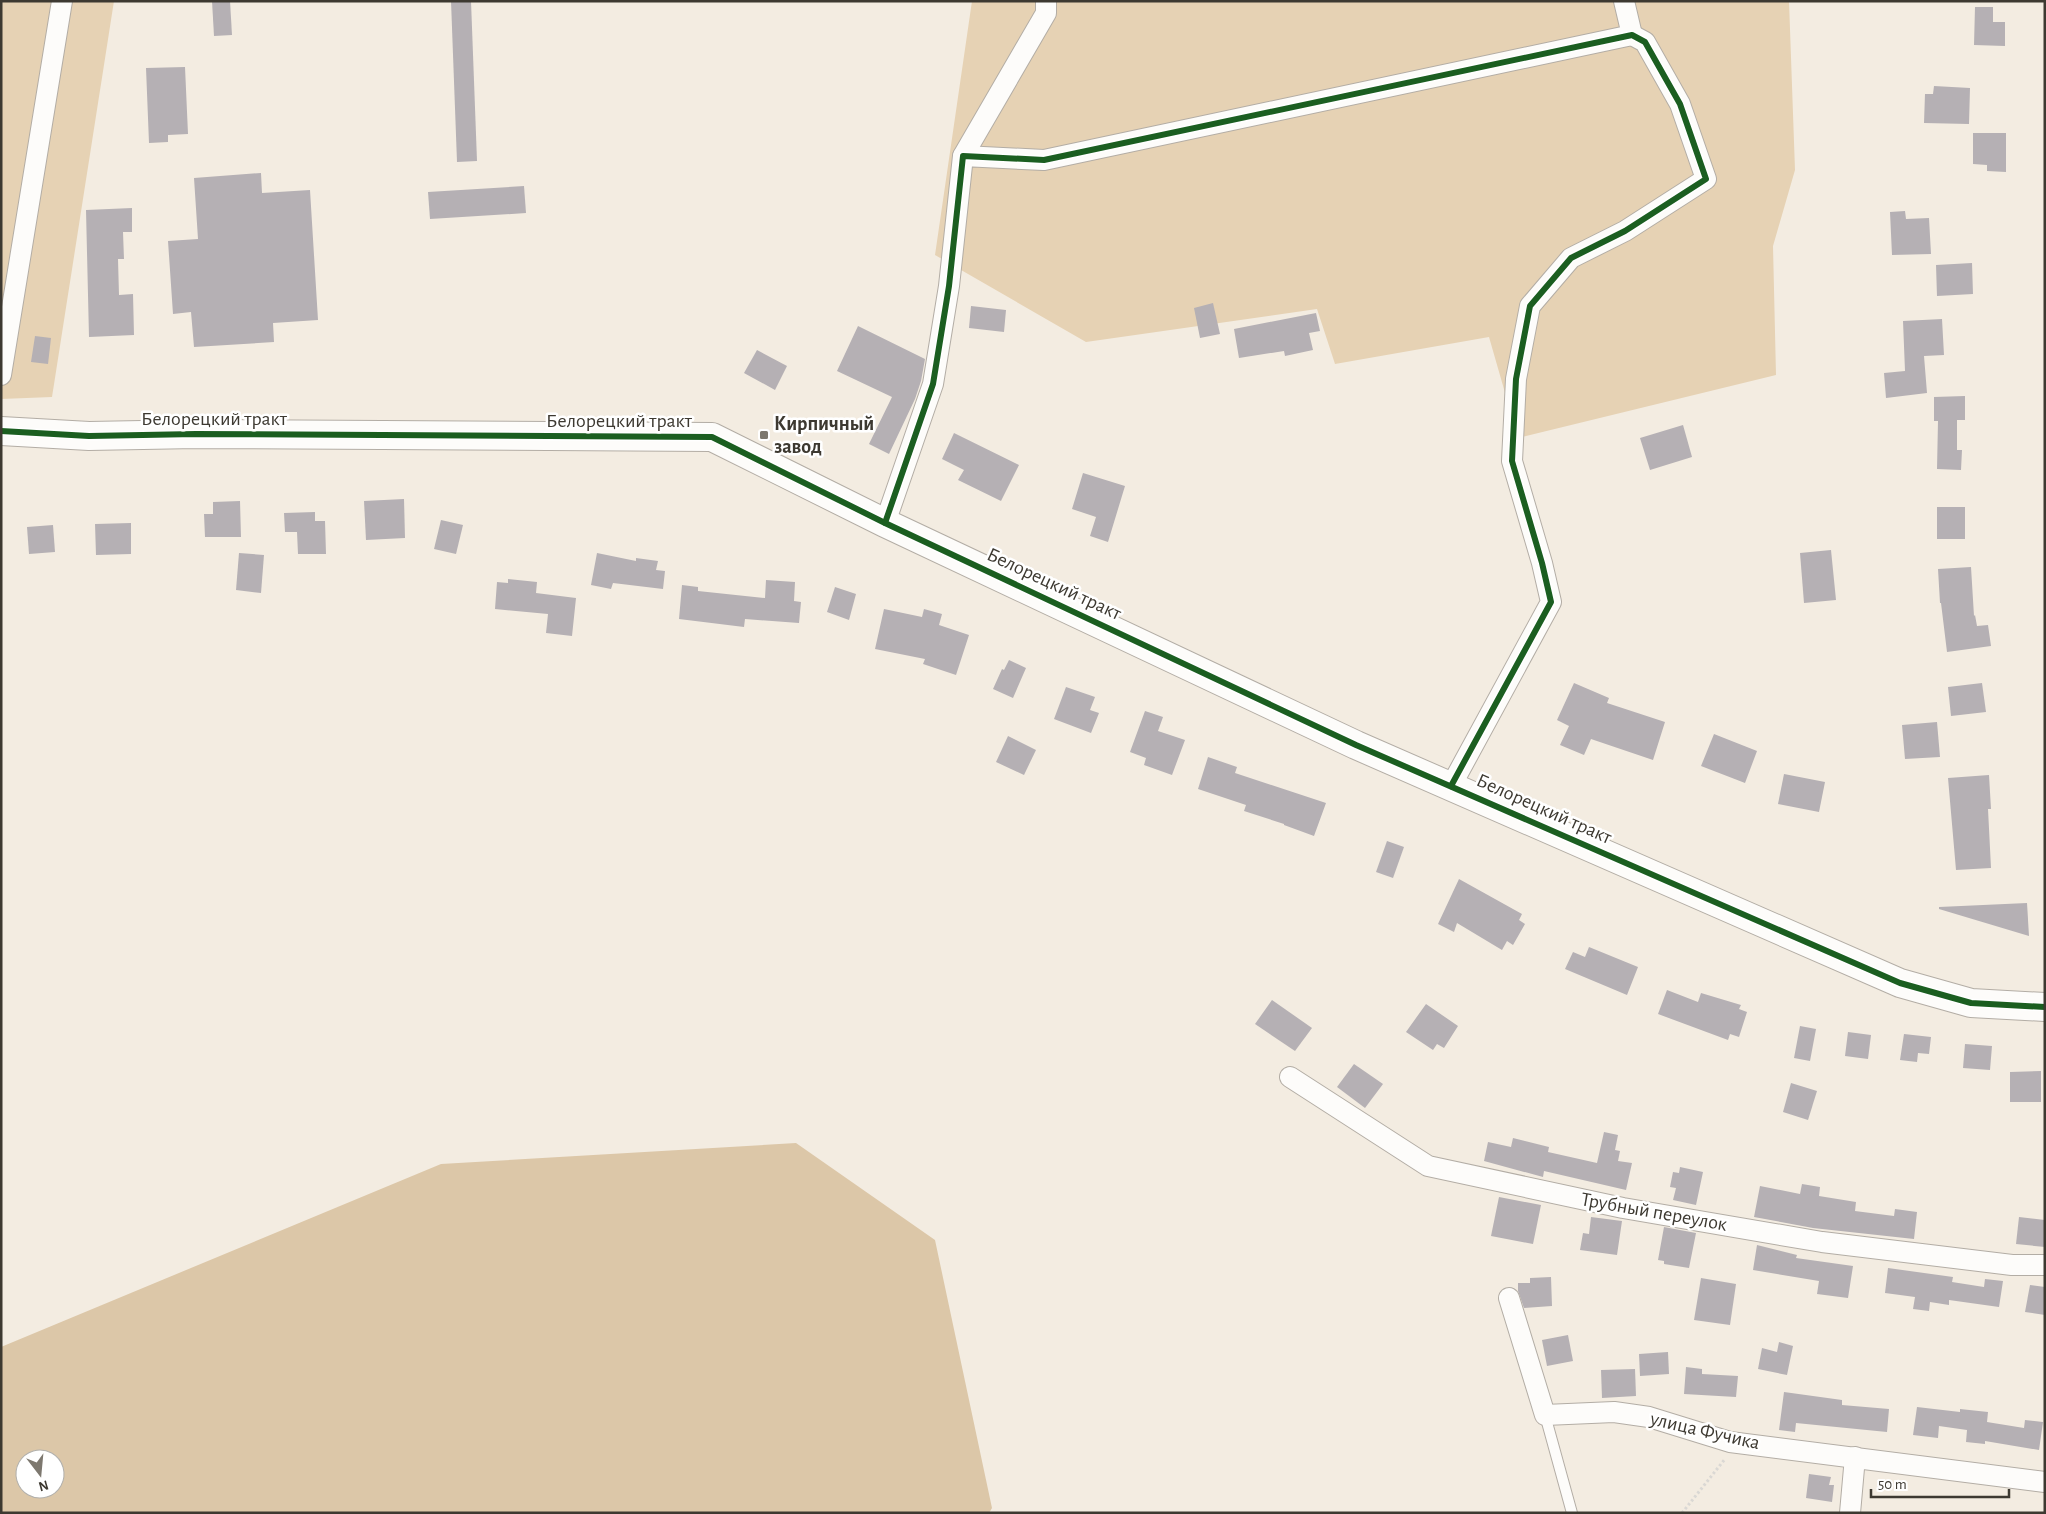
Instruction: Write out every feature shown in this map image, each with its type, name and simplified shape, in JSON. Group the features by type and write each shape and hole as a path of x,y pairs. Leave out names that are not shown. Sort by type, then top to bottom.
{"street":[{"path":"1,375 62,1"},
{"path":"885,523 933,384 949,286 963,156 1046,13 1046,1"},
{"path":"1624,1 1632,36"},
{"path":"963,156 1044,160 1632,36 1645,42 1680,104 1706,179 1625,231 1571,258 1530,306 1516,379 1512,461 1542,563 1551,602 1451,786"},
{"name":"Белорецкий тракт","path":"1,431 89,436 206,434 712,438 885,523 1348,741 1900,983 1971,1002 2045,1007"},
{"name":"Трубный переулок","path":"1290,1077 1428,1166 1623,1208 1822,1242 2012,1265 2045,1265"},
{"path":"1509,1298 1545,1414"},
{"name":"улица Фучика","path":"1545,1414 1614,1412 1649,1417 1730,1442 2045,1482"},
{"path":"1850,1513 1855,1457"}],"lane":[{"path":"1545,1414 1572,1513"}],"path":[{"path":"1682,1513 1724,1462"}],"shaded area":[{"path":"1,1 114,1 52,397 1,399"},
{"path":"972,1 1789,1 1795,170 1773,246 1776,375 1518,438 1489,337 1335,364 1317,309 1086,342 935,255"},
{"path":"796,1143 935,1240 992,1508 989,1513 1,1513 1,1347 441,1164"}],"building":[{"path":"212,1 230,1 232,35 214,36"},
{"path":"451,1 471,1 477,161 457,162"},
{"path":"1975,7 1993,7 1993,22 2005,22 2005,46 1974,45"},
{"path":"185,67 188,134 168,135 168,142 149,143 146,68"},
{"path":"1934,86 1970,88 1969,124 1924,123 1925,94 1933,94"},
{"path":"1973,133 2006,133 2006,172 1987,171 1987,165 1973,164"},
{"path":"261,173 262,193 310,190 318,320 273,323 274,342 194,347 191,312 173,314 168,241 198,239 194,178"},
{"path":"524,186 526,213 430,219 428,192"},
{"path":"132,208 132,232 123,232 124,259 118,259 119,295 133,294 134,335 89,337 86,210"},
{"path":"1905,211 1906,219 1929,218 1931,254 1892,255 1890,212"},
{"path":"1972,263 1973,294 1937,296 1936,265"},
{"path":"1213,303 1220,334 1200,338 1194,308"},
{"path":"971,306 1006,310 1004,332 969,328"},
{"path":"1316,313 1320,331 1309,333 1313,350 1285,356 1284,351 1239,358 1234,329"},
{"path":"1942,319 1944,355 1924,356 1927,393 1886,398 1884,373 1905,371 1903,321"},
{"path":"858,326 925,359 915,399 889,454 869,444 892,397 837,371"},
{"path":"35,336 51,338 48,364 31,362"},
{"path":"757,350 787,366 775,390 744,373"},
{"path":"1965,396 1965,420 1957,420 1957,450 1962,450 1961,470 1937,469 1938,421 1934,421 1934,397"},
{"path":"1683,425 1692,457 1650,470 1640,438"},
{"path":"954,433 1019,465 1001,501 958,480 964,470 942,459"},
{"path":"1083,473 1125,486 1108,542 1090,536 1096,517 1072,509"},
{"path":"404,499 405,538 366,540 364,501"},
{"path":"240,501 241,537 205,537 204,514 213,514 213,502"},
{"path":"1937,507 1965,507 1965,539 1937,539"},
{"path":"315,512 315,521 325,521 326,554 298,554 297,532 285,532 284,513"},
{"path":"441,520 463,525 456,554 434,549"},
{"path":"131,523 131,554 96,555 95,524"},
{"path":"53,525 55,552 29,554 27,527"},
{"path":"1831,550 1836,600 1804,603 1800,553"},
{"path":"239,553 264,555 261,593 236,590"},
{"path":"597,553 636,561 636,558 658,561 656,570 665,571 663,589 613,583 611,589 591,585"},
{"path":"1971,567 1974,616 1977,626 1988,625 1991,646 1947,652 1940,603 1938,569"},
{"path":"508,579 537,582 536,593 576,598 572,636 546,633 548,614 495,609 497,582 508,583"},
{"path":"766,580 795,582 794,601 801,602 799,623 745,619 744,627 679,619 682,585 698,587 698,591 765,598"},
{"path":"835,587 856,594 849,620 827,612"},
{"path":"884,609 922,617 924,609 942,614 939,625 969,635 956,675 923,664 925,659 875,649"},
{"path":"1009,660 1026,668 1013,698 993,689 1002,669 1004,670"},
{"path":"1574,683 1609,698 1607,703 1665,722 1653,760 1591,739 1584,755 1560,745 1569,726 1557,720"},
{"path":"1982,683 1986,712 1951,716 1948,687"},
{"path":"1066,687 1095,697 1090,710 1099,713 1091,733 1054,719"},
{"path":"1145,711 1163,717 1158,731 1185,740 1172,775 1144,765 1146,758 1130,752"},
{"path":"1937,722 1940,757 1905,759 1902,725"},
{"path":"1714,734 1757,751 1745,783 1701,766"},
{"path":"1008,736 1036,750 1024,775 996,762"},
{"path":"1208,757 1237,767 1235,773 1326,803 1314,836 1244,811 1246,805 1198,789"},
{"path":"1784,774 1825,782 1819,812 1778,804"},
{"path":"1989,775 1991,809 1988,809 1991,868 1956,870 1948,778"},
{"path":"1387,841 1404,847 1393,878 1376,872"},
{"path":"1459,879 1522,914 1519,920 1525,924 1513,945 1507,941 1502,950 1457,923 1454,932 1438,924"},
{"path":"2027,903 2029,936 1939,909 1939,907"},
{"path":"1589,947 1638,967 1627,995 1565,969 1573,952 1585,957"},
{"path":"1667,990 1698,1002 1701,993 1741,1005 1739,1009 1747,1012 1739,1037 1730,1034 1728,1040 1658,1014"},
{"path":"1272,1000 1312,1028 1295,1051 1255,1024"},
{"path":"1426,1004 1458,1026 1444,1048 1437,1044 1433,1050 1406,1032"},
{"path":"1800,1026 1816,1029 1810,1061 1794,1058"},
{"path":"1848,1032 1871,1035 1868,1059 1845,1056"},
{"path":"1904,1034 1931,1037 1929,1054 1918,1053 1917,1062 1900,1060"},
{"path":"1965,1044 1992,1046 1990,1070 1963,1068"},
{"path":"1354,1064 1383,1084 1365,1108 1337,1087"},
{"path":"2041,1071 2041,1102 2010,1102 2010,1072"},
{"path":"1791,1083 1817,1091 1808,1120 1783,1112"},
{"path":"1604,1132 1618,1135 1615,1150 1620,1151 1618,1161 1632,1163 1626,1190 1544,1171 1543,1177 1484,1161 1488,1142 1511,1147 1513,1138 1549,1147 1548,1152 1597,1163"},
{"path":"1680,1167 1703,1172 1696,1205 1673,1200 1676,1188 1670,1187 1673,1172 1679,1173"},
{"path":"1802,1184 1820,1187 1819,1196 1856,1202 1855,1211 1894,1216 1895,1209 1917,1212 1914,1239 1813,1228 1754,1217 1760,1186 1800,1194"},
{"path":"1499,1197 1541,1205 1533,1244 1491,1236"},
{"path":"1591,1217 1622,1221 1617,1255 1580,1250 1583,1233 1589,1234"},
{"path":"2019,1217 2045,1220 2045,1247 2016,1244"},
{"path":"1664,1227 1696,1233 1689,1268 1664,1264 1664,1261 1658,1260"},
{"path":"1757,1245 1797,1255 1796,1258 1853,1266 1848,1298 1817,1294 1819,1281 1753,1270"},
{"path":"1888,1268 1953,1277 1952,1282 1984,1287 1985,1279 2003,1281 1999,1307 1949,1300 1949,1305 1930,1302 1929,1311 1913,1309 1915,1297 1885,1293"},
{"path":"1551,1277 1552,1306 1524,1308 1518,1291 1518,1283 1530,1283 1530,1278"},
{"path":"1701,1278 1736,1284 1730,1325 1694,1320"},
{"path":"2030,1285 2045,1287 2045,1315 2025,1312"},
{"path":"1568,1335 1573,1361 1547,1366 1542,1340"},
{"path":"1779,1342 1793,1346 1787,1375 1758,1369 1762,1348 1777,1352"},
{"path":"1668,1352 1669,1374 1640,1376 1639,1354"},
{"path":"1686,1367 1702,1369 1702,1374 1738,1376 1736,1397 1684,1394"},
{"path":"1635,1369 1636,1396 1602,1398 1601,1370"},
{"path":"1784,1392 1842,1400 1842,1405 1889,1409 1887,1432 1796,1423 1795,1432 1779,1430"},
{"path":"1917,1407 1960,1412 1960,1409 1988,1412 1987,1422 2024,1428 2025,1420 2043,1422 2039,1450 1985,1441 1985,1444 1966,1442 1967,1430 1939,1426 1938,1438 1913,1435"},
{"path":"1809,1474 1831,1477 1829,1485 1834,1485 1832,1502 1806,1498"}],"cycle path":[{"path":"885,523 933,384 949,286 963,156 1044,160 1632,35 1645,42 1680,104 1706,179 1625,231 1571,258 1530,306 1516,379 1512,461 1542,563 1551,602 1451,786"},
{"path":"1,431 89,436 196,434 712,437 885,523 1356,745 1900,983 1971,1003 2045,1007"}],"place":[{"name":"Кирпичный завод","path":"764,435"}]}
